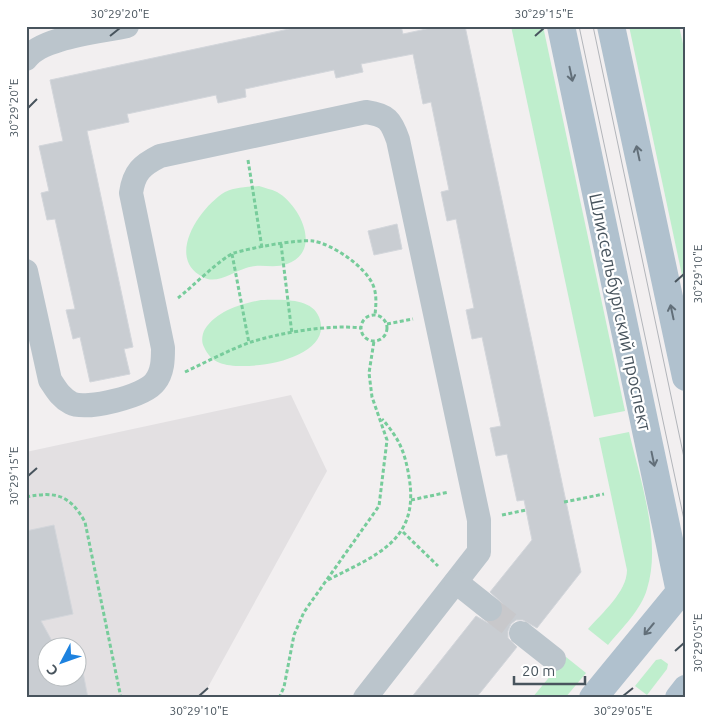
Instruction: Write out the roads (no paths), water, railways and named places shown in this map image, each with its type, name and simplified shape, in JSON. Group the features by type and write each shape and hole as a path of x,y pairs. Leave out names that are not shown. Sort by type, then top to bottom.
{"main road":[{"name":"Шлиссельбургский проспект","path":"561,26 684,590"},
{"path":"611,26 686,377"},
{"path":"593,698 684,590"},
{"path":"679,698 686,689"}],"lane":[{"path":"26,59 30,53 46,44 127,26"},
{"path":"26,271 50,380 58,394 72,404 87,405 140,394 155,382 162,366 163,348 131,193 133,177 143,164 160,156 366,112 380,114 392,123 398,140 479,520 479,552 366,698"},
{"path":"456,582 490,609"},
{"path":"522,633 554,659"}],"tunnel":[{"path":"490,609 521,633"}],"tram line":[{"path":"579,26 686,529"},
{"path":"593,26 686,467"}]}
